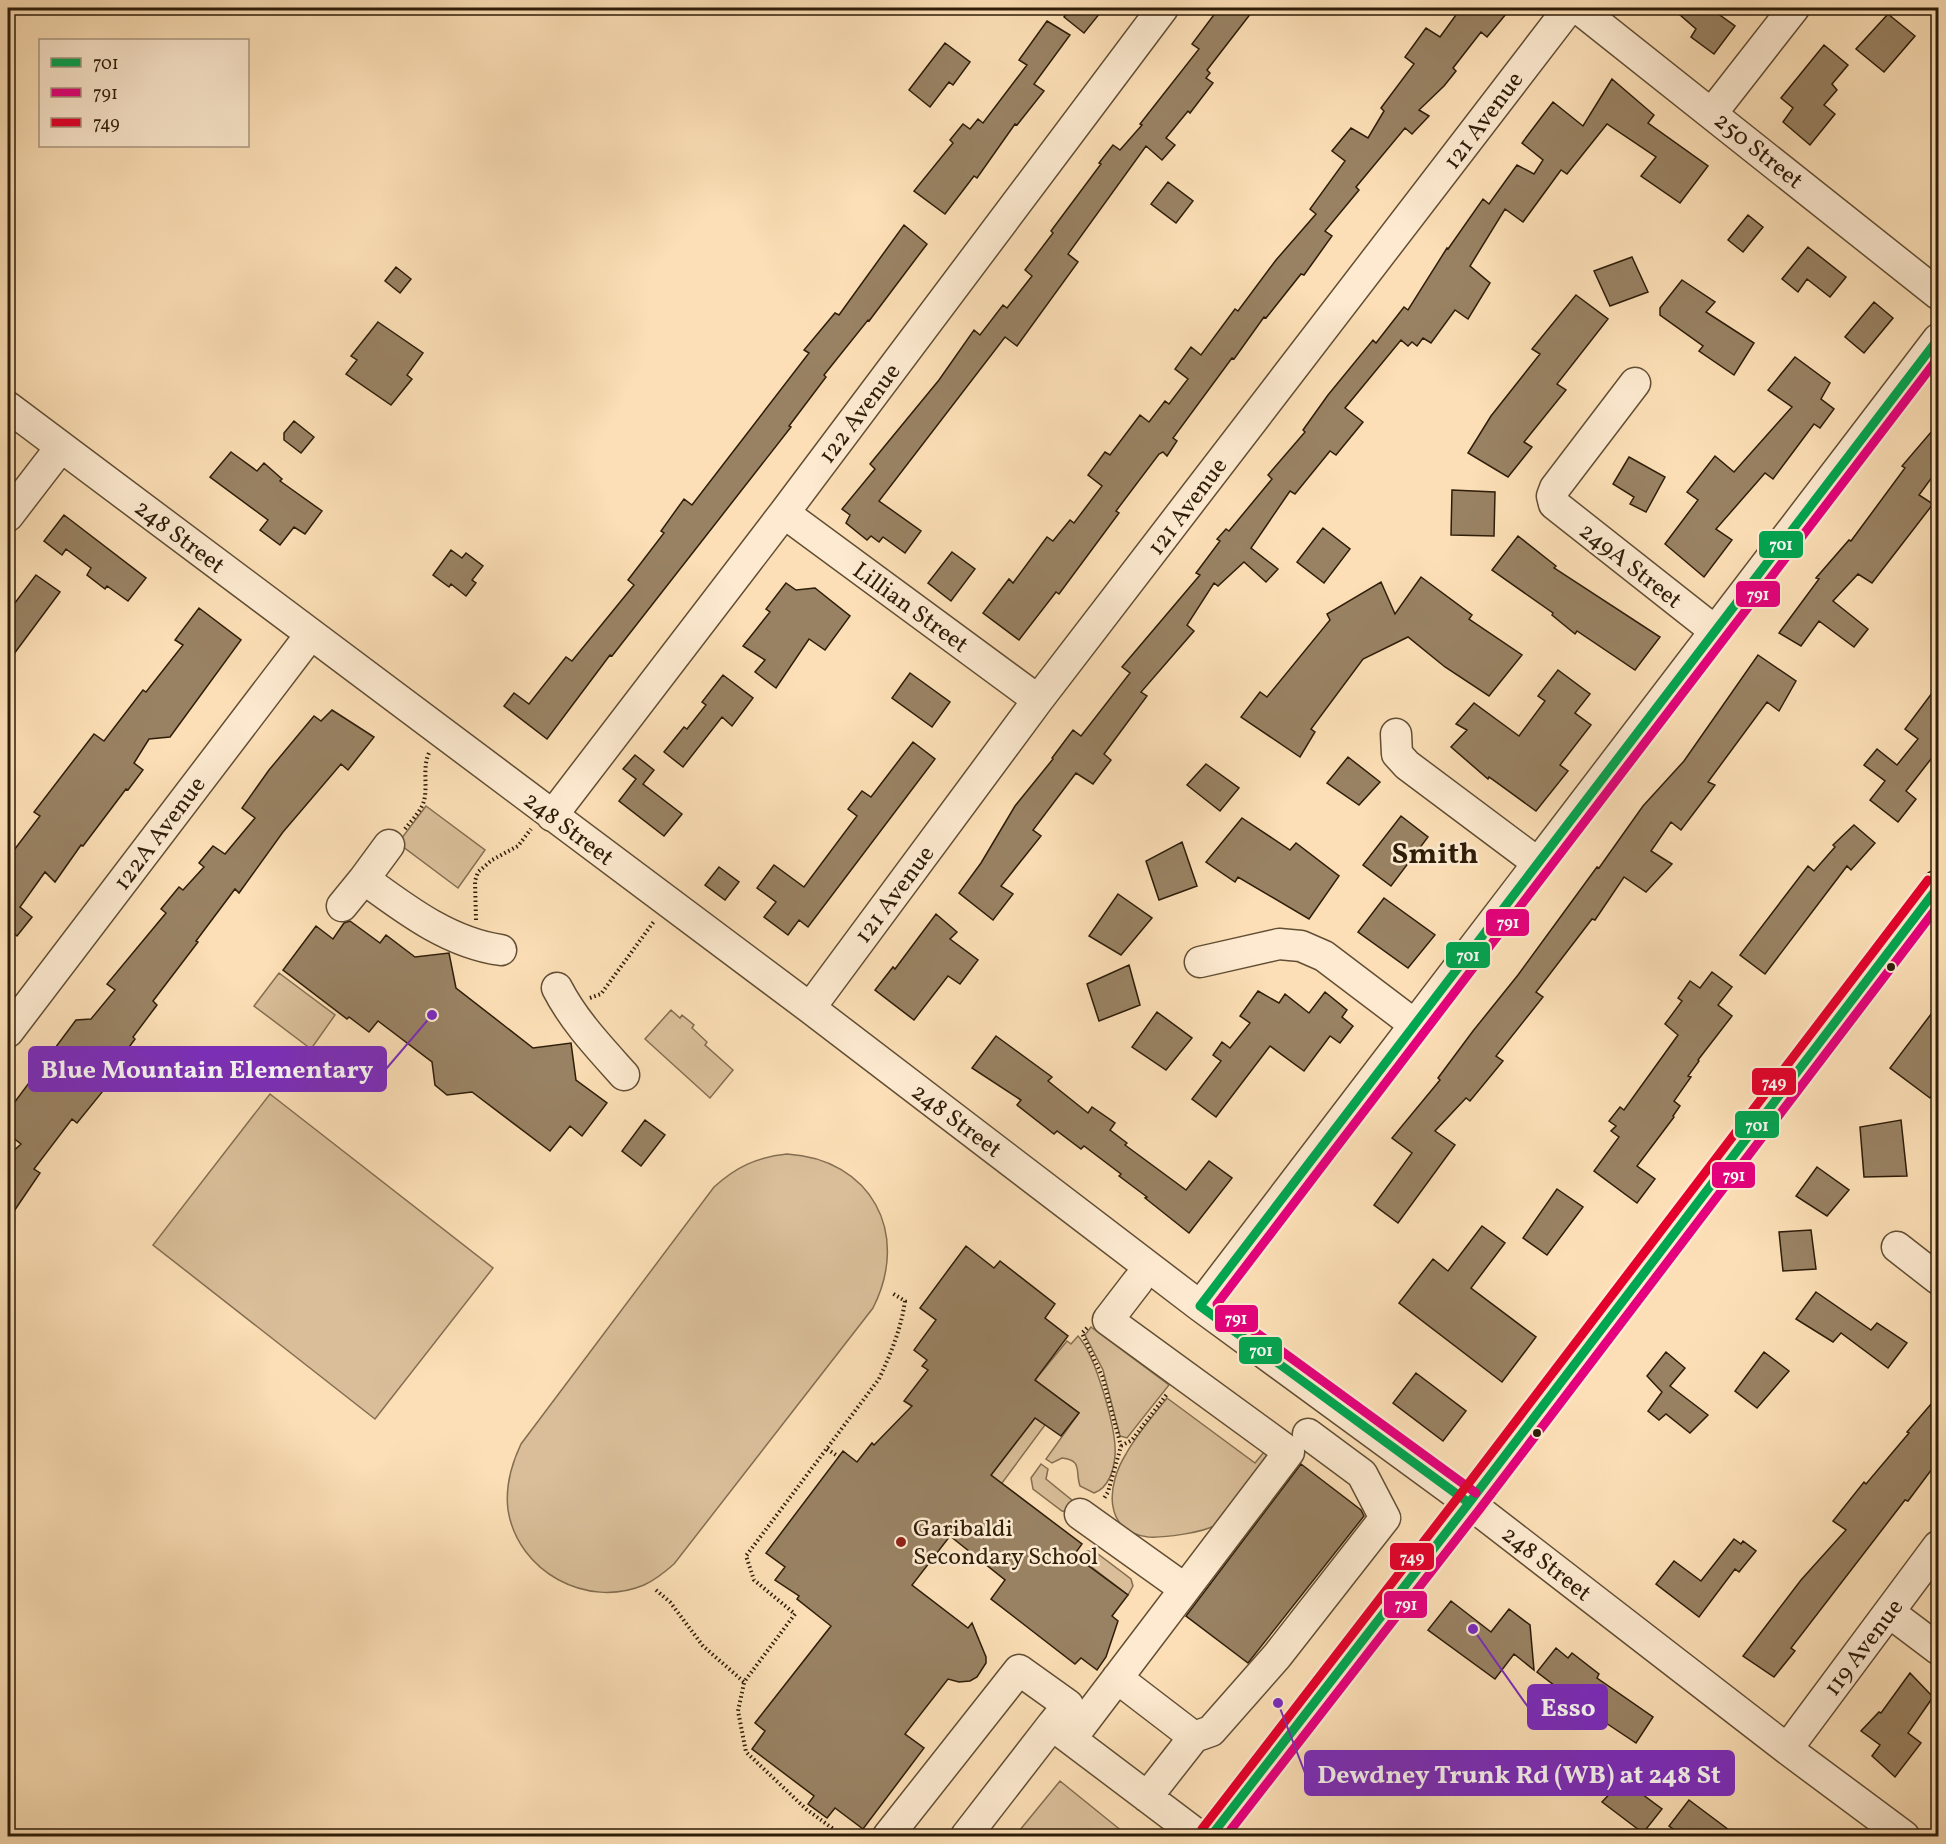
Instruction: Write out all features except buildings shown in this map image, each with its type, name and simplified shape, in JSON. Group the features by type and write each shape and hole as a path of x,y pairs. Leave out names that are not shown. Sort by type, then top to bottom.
{"main road":[{"path":"1211,1836 1469,1503 1938,887"}],"street":[{"name":"122 Avenue","path":"543,821 784,513 1163,8"},
{"name":"121 Avenue","path":"810,1008 1038,700 1569,8"},
{"name":"250 Street","path":"1578,8 1712,112 1938,294"},
{"path":"1712,112 1794,8"},
{"path":"1200,1306 1938,339"},
{"name":"249A Street","path":"1635,384 1555,488 1552,496 1554,504 1715,631"},
{"name":"248 Street","path":"8,407 312,634 543,821 810,1008 1200,1306 1469,1503 1787,1749 1904,1836"},
{"path":"8,516 61,447"},
{"name":"Lillian Street","path":"784,513 1038,700"},
{"name":"122A Avenue","path":"8,1032 312,634"},
{"path":"1396,734 1397,754 1407,765 1538,863"},
{"path":"342,906 388,845"},
{"path":"364,879 416,916 487,947"},
{"path":"1200,962 1279,944 1301,946 1324,956 1415,1025"},
{"path":"562,997 582,1028 624,1075"},
{"path":"1897,1247 1938,1279"},
{"path":"1138,1281 1108,1320 1182,1374 1299,1443 1362,1474 1385,1518 1277,1656 1211,1731 1194,1737 1147,1797"},
{"path":"966,1836 1062,1732 1117,1678 1299,1443 1335,1405"},
{"path":"1085,1518 1185,1588"},
{"name":"119 Avenue","path":"1787,1749 1938,1546"},
{"path":"1889,1612 1938,1649"},
{"path":"888,1836 1019,1670 1068,1705 1062,1732"},
{"path":"1117,1678 1194,1737"},
{"path":"1062,1732 1199,1836"}],"path":[{"path":"388,845 394,844 422,807 427,774 425,762 431,750"},
{"path":"487,947 476,919 476,877 480,869 518,846 543,821"},
{"path":"562,997 601,994 655,918"},
{"path":"843,1836 806,1809 746,1752 738,1711 745,1682 795,1614 754,1580 746,1556 879,1379 902,1324 905,1301 892,1293"},
{"path":"1085,1518 1108,1492 1121,1446 1102,1376 1082,1334 1094,1320 1108,1320"},
{"path":"1121,1446 1132,1440 1182,1374"},
{"path":"827,1449 839,1457"},
{"path":"656,1590 670,1602 703,1646 745,1682"}],"shaded area":[{"path":"426,806 485,850 458,888 398,843"},
{"path":"279,973 335,1015 311,1049 254,1006"},
{"path":"671,1010 680,1018 682,1015 694,1025 692,1028 707,1042 705,1045 733,1070 710,1098 645,1039"},
{"path":"270,1094 493,1268 375,1419 153,1245"},
{"path":"787,1154 816,1159 841,1170 861,1185 876,1205 885,1228 887,1253 884,1280 873,1308 671,1567 644,1585 622,1591 600,1592 579,1588 558,1580 540,1567 525,1551 514,1532 508,1510 507,1493 510,1476 521,1444 714,1187 730,1174 748,1164"},
{"path":"1091,1327 1169,1385 1127,1438 1120,1436 1103,1370 1085,1335"},
{"path":"1078,1336 1085,1345 1098,1375 1109,1411 1115,1443 1110,1477 1099,1491 1094,1493 1080,1486 1076,1464 1073,1461 1062,1458 1052,1463 1046,1459 1079,1413 1035,1380 1067,1341 1071,1344"},
{"path":"1167,1398 1255,1463 1264,1452 1269,1456 1216,1525 1182,1534 1148,1537 1133,1533 1122,1526 1116,1516 1112,1492 1126,1454"},
{"path":"1035,1418 1045,1425 999,1487 988,1479"},
{"path":"1041,1464 1048,1469 1046,1479 1073,1501 1074,1503 1067,1512 1062,1511 1033,1489 1031,1478"},
{"path":"1087,1551 1094,1551 1131,1579 1133,1586 1128,1595 1080,1558"},
{"path":"1060,1781 1128,1836 1015,1836"}],"transit line":[{"name":"701","path":"1469,1503 1200,1306 1938,339"},
{"name":"791","path":"1476,1493 1217,1304 1938,358"},
{"name":"749","path":"1202,1829 1928,880"},
{"name":"701","path":"1211,1836 1469,1503 1938,887"},
{"name":"791","path":"1226,1836 1479,1510 1938,906"}],"place":[{"name":"Blue Mountain Elementary","path":"432,1015"},
{"name":"Garibaldi Secondary School","path":"901,1542"},
{"name":"Esso","path":"1473,1629"},
{"name":"Dewdney Trunk Rd (WB) at 248 St","path":"1278,1703"}],"district":[{"name":"Smith","path":"1435,853"}]}
